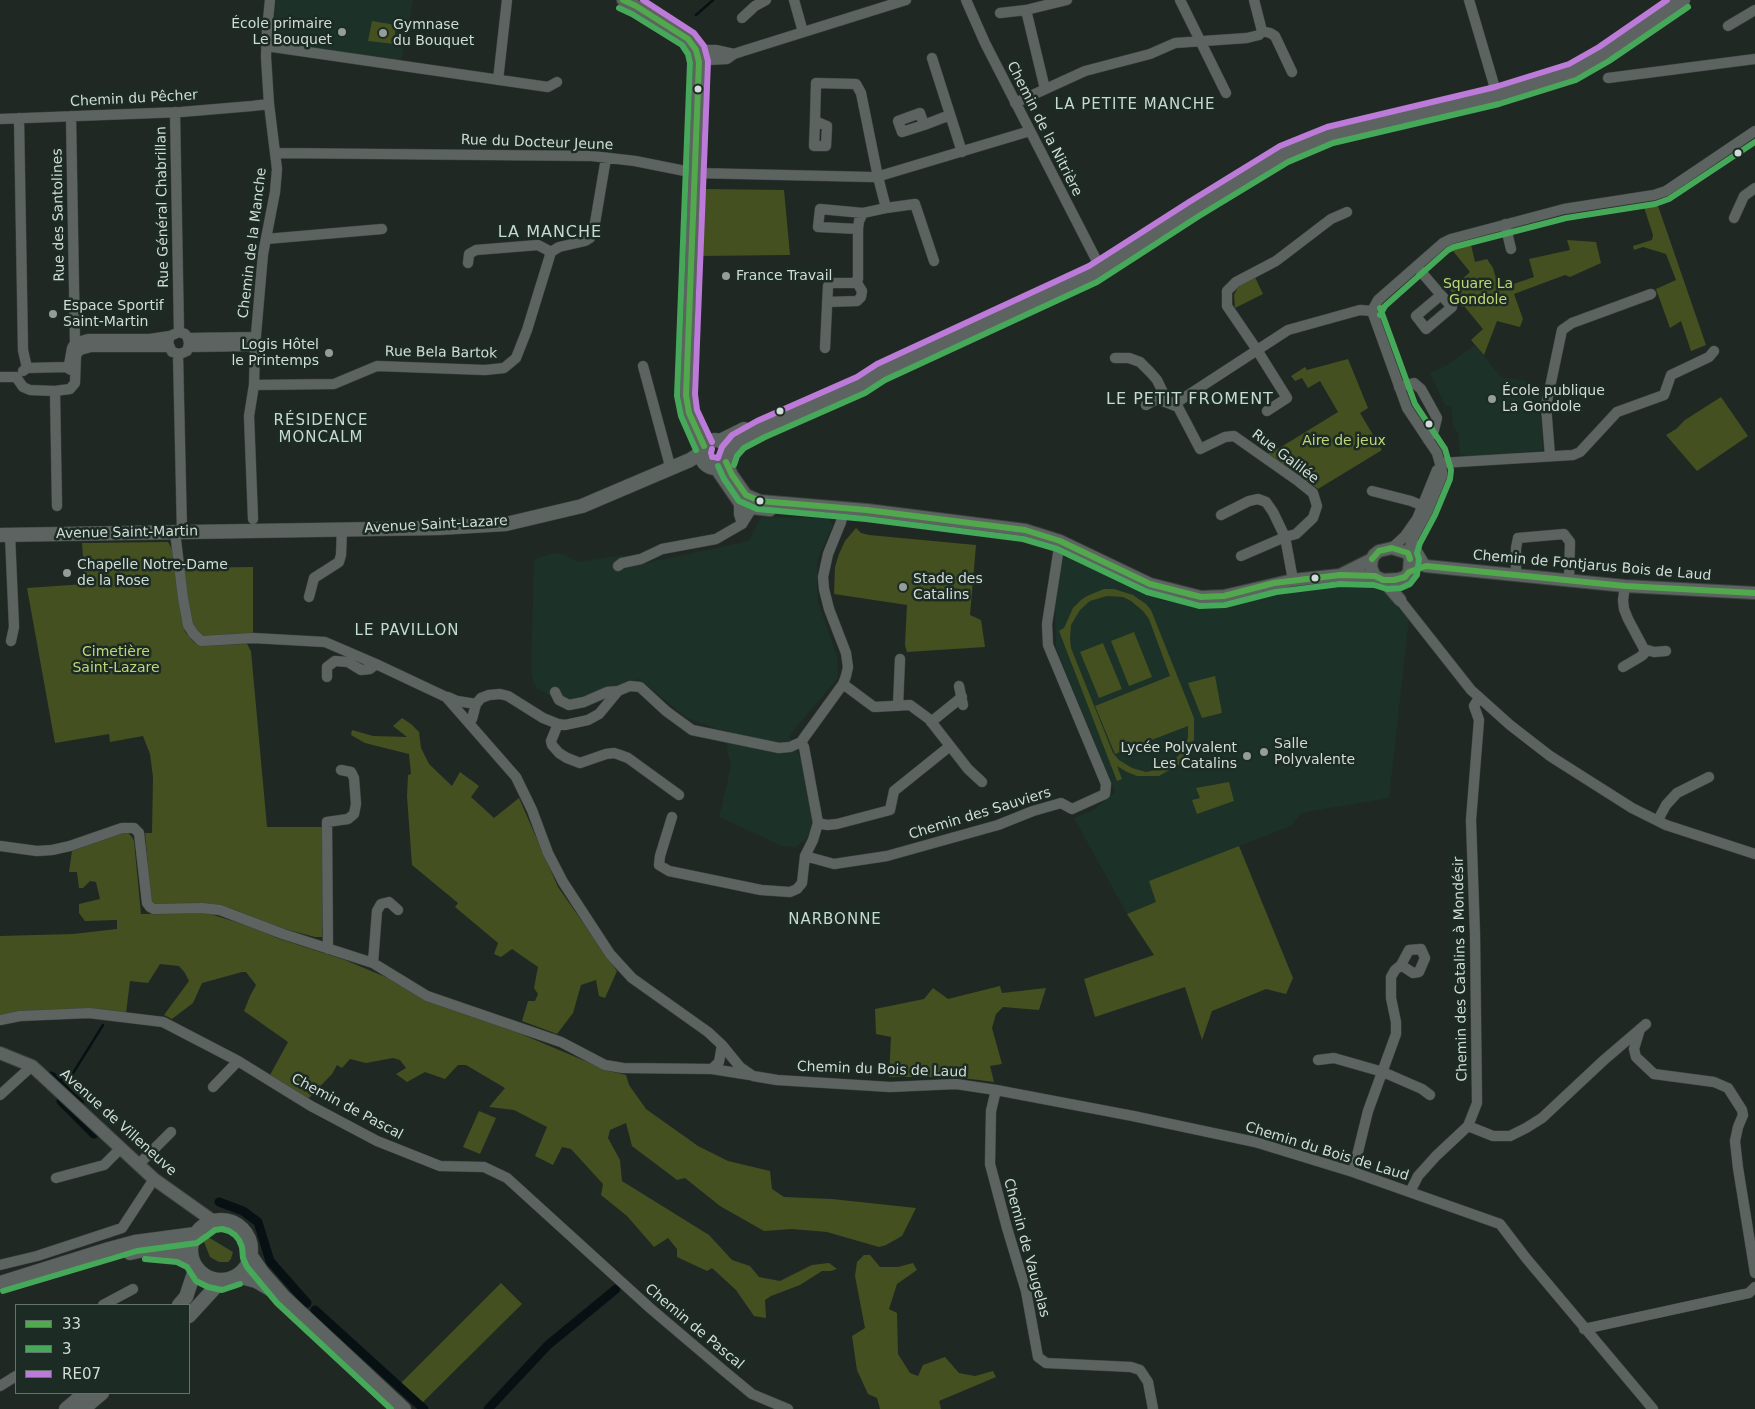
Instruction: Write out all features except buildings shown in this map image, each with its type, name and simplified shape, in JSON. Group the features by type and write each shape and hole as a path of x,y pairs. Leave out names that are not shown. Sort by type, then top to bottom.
{"main road":[{"name":"Avenue Saint-Lazare","path":"253,525 342,529 439,528 506,524 582,506 690,460 714,453 761,429 861,385 881,372 1069,286 1101,269 1284,154 1330,135 1497,95 1573,72 1604,54 1683,0"},
{"name":"Avenue Saint-Martin","path":"5,535 178,532 253,525"},
{"path":"180,1304 186,1298 194,1264 191,1252 195,1234 206,1224 213,1221 233,1222 248,1236 251,1256 243,1271 236,1276 221,1281 190,1315"},
{"path":"0,1283 136,1242 195,1234"},
{"path":"0,1292 109,1257 144,1250 180,1253 194,1264 202,1274 211,1279 221,1281"},
{"path":"251,1256 284,1297 404,1409"},
{"path":"236,1276 256,1281 284,1297"},
{"path":"66,1409 84,1394"},
{"path":"83,1409 101,1394"}],"street":[{"name":"Chemin de la Manche","path":"253,525 249,416 254,386 255,342 263,254 276,181 276,153 266,46 270,0"},
{"path":"498,80 507,0"},
{"path":"623,0 688,39 698,56 687,377 714,453 732,475 742,499 739,514 742,524"},
{"path":"742,18 754,6 766,0"},
{"path":"794,0 803,32"},
{"path":"698,56 716,50 734,54 906,0"},
{"name":"Chemin de la Nitrière","path":"966,0 974,23 1101,269"},
{"path":"1000,13 1026,10 1067,0"},
{"path":"1180,0 1226,93"},
{"path":"1254,0 1262,31"},
{"path":"1469,0 1497,95"},
{"path":"1026,10 1045,89"},
{"path":"1728,26 1755,10"},
{"path":"1015,103 1085,71 1150,54 1175,43 1247,38 1259,35 1262,31"},
{"path":"1262,31 1270,32 1275,36 1292,72"},
{"path":"266,46 548,87 557,82"},
{"path":"932,58 962,152"},
{"path":"1608,78 1755,59"},
{"path":"815,121 816,84 856,84 861,94 886,208"},
{"name":"Chemin du Pêcher","path":"0,119 175,112 270,104"},
{"name":"Rue Général Chabrillan","path":"172,338 175,112"},
{"path":"924,125 950,115"},
{"name":"Rue des Santolines","path":"71,371 69,365 72,348 75,343 72,116"},
{"path":"19,118 23,350 27,368"},
{"name":"Rue du Docteur Jeune","path":"276,153 592,156 635,161 695,173 878,177 1030,131"},
{"path":"1400,600 1412,540 1428,512 1440,482 1442,471 1437,453 1407,408 1399,387 1372,311 1378,300 1443,243 1451,239 1564,209 1654,195 1666,191 1755,131"},
{"path":"468,263 469,254 476,250 538,245 551,252 559,246 585,241 590,238 595,223 606,158"},
{"path":"1734,218 1744,196 1755,188"},
{"path":"858,229 818,227 820,209 863,213 915,204 934,262"},
{"path":"1266,411 1287,398 1227,306 1227,291 1236,282 1276,261 1331,218 1347,212"},
{"path":"825,348 828,286 830,283 854,283 858,280 858,221 863,213"},
{"path":"1505,224 1511,249"},
{"path":"266,239 382,229"},
{"name":"Rue Bela Bartok","path":"254,386 334,384 377,366 485,370 504,368 516,358 527,330 551,252"},
{"path":"1417,267 1441,295"},
{"path":"827,302 856,301 861,297 862,290 856,281"},
{"path":"1550,456 1546,406 1562,330 1572,323 1651,294"},
{"path":"1146,404 1157,398 1168,403 1179,401 1288,330 1360,310 1372,311"},
{"path":"16,377 23,387 30,390 55,391 70,389 75,383 71,371 76,355 80,350 91,347 172,338 185,334 189,343"},
{"path":"172,338 172,352 178,354 184,353 189,343"},
{"path":"75,343 88,339 172,338"},
{"path":"189,343 255,342"},
{"path":"1441,463 1573,455 1580,452 1617,412 1664,395 1671,375 1709,357 1714,351"},
{"path":"178,354 178,532 183,598 188,625 193,633 201,641 253,638 325,642 457,702 476,704"},
{"name":"Rue Galilée","path":"1115,358 1129,358 1140,362 1158,380 1168,403 1178,407 1200,449 1224,437 1234,436 1298,481 1313,494 1317,506 1313,518 1296,534 1241,556"},
{"path":"643,366 668,462 668,469"},
{"path":"0,377 16,377 27,368 71,371"},
{"path":"1399,387 1414,383 1421,389 1437,418 1434,430 1428,440"},
{"path":"55,391 57,506"},
{"path":"1441,463 1423,506 1406,536 1392,548 1374,554 1371,567 1379,578 1400,600 1460,678 1479,698 1510,725 1562,765 1632,808 1666,825 1755,854"},
{"path":"1372,491 1423,506"},
{"path":"742,499 750,502 752,508"},
{"path":"742,499 1025,530 1060,542 1150,584 1201,597 1224,596 1293,580 1340,575 1394,580 1407,565"},
{"path":"1221,515 1250,501 1258,499 1266,502 1285,537 1293,580"},
{"path":"752,508 843,511"},
{"path":"618,566 662,550 711,542 742,524 752,508"},
{"path":"555,692 559,700 569,705 584,702 608,692 618,691 630,686 640,687 666,711 692,730 779,748 790,747 801,742 843,684 848,668 846,653 829,609 823,577 828,554 843,511"},
{"path":"309,597 314,578 339,562 342,529"},
{"path":"1516,575 1518,538 1564,534 1570,542 1569,580"},
{"path":"5,535 14,627 12,641"},
{"path":"1412,540 1426,566"},
{"name":"Chemin des Sauviers","path":"805,856 834,864 887,856 998,825 1033,811 1061,804 1072,809 1105,794 1106,784 1048,645 1047,624 1060,542"},
{"path":"1392,548 1407,565 1426,566"},
{"path":"1340,575 1372,559"},
{"name":"Chemin de Fontjarus Bois de Laud","path":"1426,566 1625,586 1755,593"},
{"path":"1623,667 1644,654 1644,649 1624,609 1625,586"},
{"path":"1644,649 1654,652 1666,651"},
{"path":"898,706 900,659"},
{"path":"327,677 327,667 335,662 348,662 361,670 370,670 376,664"},
{"path":"843,684 874,707 910,705 931,722 968,769 982,782"},
{"path":"931,722 962,701 959,686"},
{"path":"469,722 472,719 476,704 481,698 500,694 508,696 543,718 565,725 588,720 599,714 618,691"},
{"path":"446,697 516,778 532,810 548,853 563,882 610,954 632,978 708,1032 722,1045 740,1067 753,1076"},
{"name":"Chemin des Catalins à Mondésir","path":"1410,1192 1418,1176 1468,1126 1477,1103 1475,934 1471,820 1479,720 1474,706 1479,698"},
{"path":"1479,720 1490,708"},
{"path":"558,724 551,741 552,746 567,758 580,763 606,754 620,754 679,795"},
{"path":"672,817 659,865 669,871 761,890 790,892 797,889 802,882 805,856 813,840 818,823 804,747 801,742"},
{"path":"818,823 826,825 837,824 890,810 894,791 950,746"},
{"path":"328,949 327,822 348,819 354,814 356,804 354,778 351,772 341,770"},
{"path":"1658,820 1666,805 1677,793 1709,777"},
{"name":"Chemin du Bois de Laud","path":"0,846 37,851 52,850 70,846 122,828 134,828 139,833 147,903 150,907 154,909 202,908 220,910 283,934 373,963 427,996 561,1042 605,1065 623,1068 712,1069 777,1080 890,1087 956,1084 996,1090 1255,1142 1353,1172 1500,1224 1584,1329 1653,1409"},
{"path":"373,963 377,911 381,904 389,902 398,910"},
{"path":"1353,1172 1368,1111 1396,1034 1396,1022 1391,998 1391,977 1401,965"},
{"name":"Chemin de Pascal","path":"0,1020 20,1016 88,1013 163,1022 238,1061 311,1106 377,1141 440,1166 484,1167 507,1178 650,1308 752,1394 788,1409"},
{"path":"1468,1126 1494,1136 1510,1136 1526,1128 1542,1118 1643,1026 1634,1049 1636,1056 1654,1074 1714,1082 1728,1088 1742,1110 1743,1114 1738,1127 1736,1141 1738,1168 1755,1273"},
{"path":"712,1069 719,1062 722,1045"},
{"name":"Avenue de Villeneuve","path":"0,1053 32,1066 154,1179 213,1221"},
{"path":"1318,1060 1334,1058 1383,1072 1422,1089 1430,1095"},
{"path":"213,1087 238,1061"},
{"path":"0,1094 32,1066"},
{"name":"Chemin de Vaugelas","path":"996,1090 991,1111 990,1164 1026,1291 1038,1357 1046,1363 1131,1367 1140,1370 1148,1382 1153,1409"},
{"path":"139,1164 171,1132"},
{"path":"56,1178 104,1166 121,1148"},
{"path":"0,1265 37,1256 122,1228 154,1179"},
{"path":"1584,1329 1749,1293 1755,1287"},
{"path":"105,1304 133,1289"},
{"path":"0,1386 15,1377"}],"shaded area":[{"name":"École primaire Le Bouquet","path":"276,0 413,0 401,60 278,43 276,41 279,22 274,21"},
{"name":"École publique La Gondole","path":"1475,345 1501,377 1526,381 1525,389 1544,392 1540,406 1543,450 1468,458 1460,454 1458,432 1456,432 1453,426 1451,406 1445,405 1430,373 1447,365"},
{"path":"761,517 828,518 833,525 817,561 817,584 818,602 837,656 838,678 789,736 802,760 814,826 808,838 796,847 782,846 719,817 731,767 727,749 728,731 687,718 639,679 564,702 537,689 531,670 534,559 555,553 566,555 577,562 623,555 627,567 749,541"},
{"name":"Lycée Polyvalent Les Catalins","path":"1067,556 1161,600 1212,609 1291,591 1364,579 1382,585 1409,618 1389,798 1301,813 1291,826 1150,881 1156,902 1127,914 1074,818 1092,811 1115,792 1056,648 1055,607 1062,559"}],"green space":[{"name":"Gymnase du Bouquet","path":"372,21 396,25 394,44 368,41"},
{"path":"702,189 784,190 790,255 699,256"},
{"path":"1657,203 1706,345 1691,351 1681,321 1670,328 1656,289 1676,280 1666,254 1643,247 1634,250 1633,246 1652,240 1653,235 1643,204"},
{"name":"Square La Gondole","path":"1470,240 1475,262 1487,259 1493,268 1499,289 1534,277 1529,259 1570,250 1567,240 1596,242 1601,263 1570,277 1565,275 1514,294 1523,319 1520,327 1497,321 1484,355 1471,340 1483,329 1464,306 1462,307 1450,290 1470,272 1449,246"},
{"path":"1254,275 1263,294 1235,308 1234,295 1239,285"},
{"name":"Aire de jeux","path":"1348,359 1368,408 1360,413 1382,450 1318,489 1267,454 1338,412 1320,381 1308,388 1302,378 1295,381 1291,376 1305,367 1307,370"},
{"path":"1721,397 1748,436 1697,471 1666,435 1685,420"},
{"name":"Stade des Catalins","path":"856,528 861,533 869,535 976,545 970,615 981,620 985,647 907,652 905,645 907,605 834,594 835,567 839,554 845,541"},
{"name":"Cimetière Saint-Lazare","path":"168,542 172,549 185,632 194,642 202,645 247,644 251,651 267,827 324,827 322,937 315,937 277,927 233,909 206,903 156,904 151,902 145,833 152,833 153,777 150,754 143,736 110,742 109,734 55,743 27,588 85,584 82,543"},
{"path":"253,567 253,634 206,636 198,634 191,621 183,568"},
{"path":"1104,589 1114,589 1133,595 1151,610 1194,718 1194,739 1187,755 1180,764 1159,776 1137,776 1117,766 1122,779 1117,781 1059,631 1064,628 1073,608 1087,596","holes":["1107,596 1123,597 1143,611 1149,619 1170,676 1095,706 1115,754 1188,726 1188,738 1181,753 1170,764 1146,772 1132,768 1119,760 1113,753 1071,648 1071,625 1080,610 1090,601"]},
{"path":"1134,632 1152,677 1129,686 1111,641"},
{"path":"1103,643 1122,689 1099,698 1080,652"},
{"path":"1215,676 1222,713 1202,718 1188,683"},
{"path":"402,718 419,732 421,748 429,764 452,786 460,772 479,786 471,797 494,818 519,798 558,887 617,971 605,998 599,996 596,980 581,985 573,1013 557,1034 522,1021 528,1001 535,1001 538,994 534,988 538,967 512,949 501,957 494,954 498,943 455,907 458,903 412,865 407,796 408,775 411,774 409,754 365,743 351,735 352,730 373,736 407,737 393,726"},
{"path":"1229,782 1234,801 1197,814 1192,800 1200,798 1196,788"},
{"path":"121,833 128,833 134,841 141,914 207,913 255,928 277,938 345,960 609,1071 626,1075 629,1085 646,1109 698,1146 728,1161 770,1171 772,1189 784,1197 832,1199 916,1208 902,1236 879,1247 827,1232 792,1229 764,1231 720,1206 685,1178 677,1180 632,1146 626,1123 610,1130 608,1138 620,1160 622,1181 709,1235 732,1260 750,1266 759,1277 780,1281 812,1265 829,1263 837,1269 822,1271 800,1285 771,1296 765,1300 766,1318 754,1316 736,1290 712,1268 707,1271 677,1257 677,1249 668,1238 654,1247 627,1216 601,1195 603,1184 571,1149 562,1147 553,1165 535,1156 547,1127 514,1110 489,1107 505,1088 466,1065 458,1065 445,1079 425,1072 407,1082 396,1074 406,1068 400,1060 393,1058 366,1063 350,1059 342,1068 337,1065 332,1074 307,1100 270,1075 288,1042 244,1011 256,985 246,972 202,983 193,1003 172,1019 164,1015 189,981 179,966 160,964 148,983 130,981 126,1013 0,1015 0,936 73,934 117,929 117,920 85,921 79,913 79,904 100,899 96,882 90,881 83,888 79,888 77,872 69,872 72,851"},
{"path":"1239,846 1293,978 1286,994 1266,989 1212,1011 1202,1040 1185,987 1095,1017 1084,979 1154,955 1127,914 1156,902 1149,881"},
{"path":"1000,986 1002,993 1046,988 1039,1010 1003,1007 996,1014 992,1028 1002,1064 990,1066 994,1082 955,1077 889,1077 891,1037 876,1034 875,1009 924,999 933,988 948,999"},
{"path":"479,1111 496,1118 480,1154 463,1147"},
{"path":"208,1237 233,1252 228,1262 219,1262 210,1257 204,1242"},
{"path":"864,1255 870,1255 880,1267 898,1267 913,1263 917,1270 897,1284 889,1309 897,1313 898,1354 910,1373 918,1376 923,1365 945,1357 959,1373 975,1376 993,1371 996,1377 939,1401 941,1409 880,1409 877,1398 868,1394 857,1370 852,1336 865,1328 855,1276 857,1262"},
{"path":"501,1283 522,1304 422,1403 400,1384"}],"waterway":[{"path":"696,15 713,0"},
{"path":"83,1102 65,1086 103,1025"},
{"path":"51,1076 65,1086"},
{"path":"61,1101 94,1134"},
{"path":"219,1202 243,1211 258,1222 270,1261 307,1303"},
{"path":"488,1409 548,1345 616,1289"},
{"path":"315,1310 424,1409"}],"transit line":[{"name":"33","path":"623,0 636,6 688,39 696,50 699,62 686,395 689,413 704,446"},
{"name":"RE07","path":"643,0 694,33 704,46 708,61 695,394 697,410 712,442"},
{"name":"RE07","path":"712,449 712,457 718,458 722,447 732,435 757,421 857,377 877,364 1089,266 1280,146 1327,127 1495,87 1569,64 1599,47 1667,0"},
{"name":"3","path":"734,465 737,456 744,448 765,437 865,393 885,380 1097,282 1199,216 1288,162 1333,143 1499,104 1576,80 1609,61 1688,7"},
{"name":"3","path":"619,8 682,45 688,54 690,63 677,396 681,416 696,450"},
{"name":"3","path":"1380,315 1385,306 1448,250 1454,247 1566,218 1655,204 1669,199 1755,142"},
{"name":"3","path":"718,466 724,479 739,501 757,509 866,519 1023,539 1057,549 1147,592 1200,606 1225,605 1276,592 1340,584 1374,585 1387,589 1401,588 1410,584 1417,575 1419,559 1417,553 1420,543 1435,515 1450,479 1451,470 1445,449 1415,404 1380,308"},
{"name":"33","path":"726,462 732,475 746,495 760,501 867,510 1025,530 1060,541 1150,584 1201,597 1224,596 1274,583 1340,575 1375,576 1383,580 1394,580 1405,577 1409,572 1426,566 1625,586 1755,593"},
{"name":"33","path":"1372,559 1379,551 1392,548 1408,553 1410,559"},
{"name":"3","path":"3,1291 137,1251 197,1243 215,1230 229,1231 239,1240 247,1267 277,1303 391,1409"},
{"name":"3","path":"145,1259 177,1262 187,1267 196,1281 208,1287 222,1290 240,1284"}],"place":[{"name":"École primaire Le Bouquet","path":"342,32"},
{"name":"Gymnase du Bouquet","path":"383,33"},
{"name":"France Travail","path":"726,276"},
{"name":"Espace Sportif Saint-Martin","path":"53,314"},
{"name":"Logis Hôtel le Printemps","path":"329,353"},
{"name":"École publique La Gondole","path":"1492,399"},
{"name":"Chapelle Notre-Dame de la Rose","path":"67,573"},
{"name":"Stade des Catalins","path":"903,587"},
{"name":"Salle Polyvalente","path":"1264,752"},
{"name":"Lycée Polyvalent Les Catalins","path":"1247,756"}],"district":[{"name":"LA PETITE MANCHE","path":"1135,105"},
{"name":"LA MANCHE","path":"550,233"},
{"name":"LE PETIT FROMENT","path":"1190,400"},
{"name":"RÉSIDENCE MONCALM","path":"321,430"},
{"name":"LE PAVILLON","path":"407,631"},
{"name":"NARBONNE","path":"835,920"}]}
